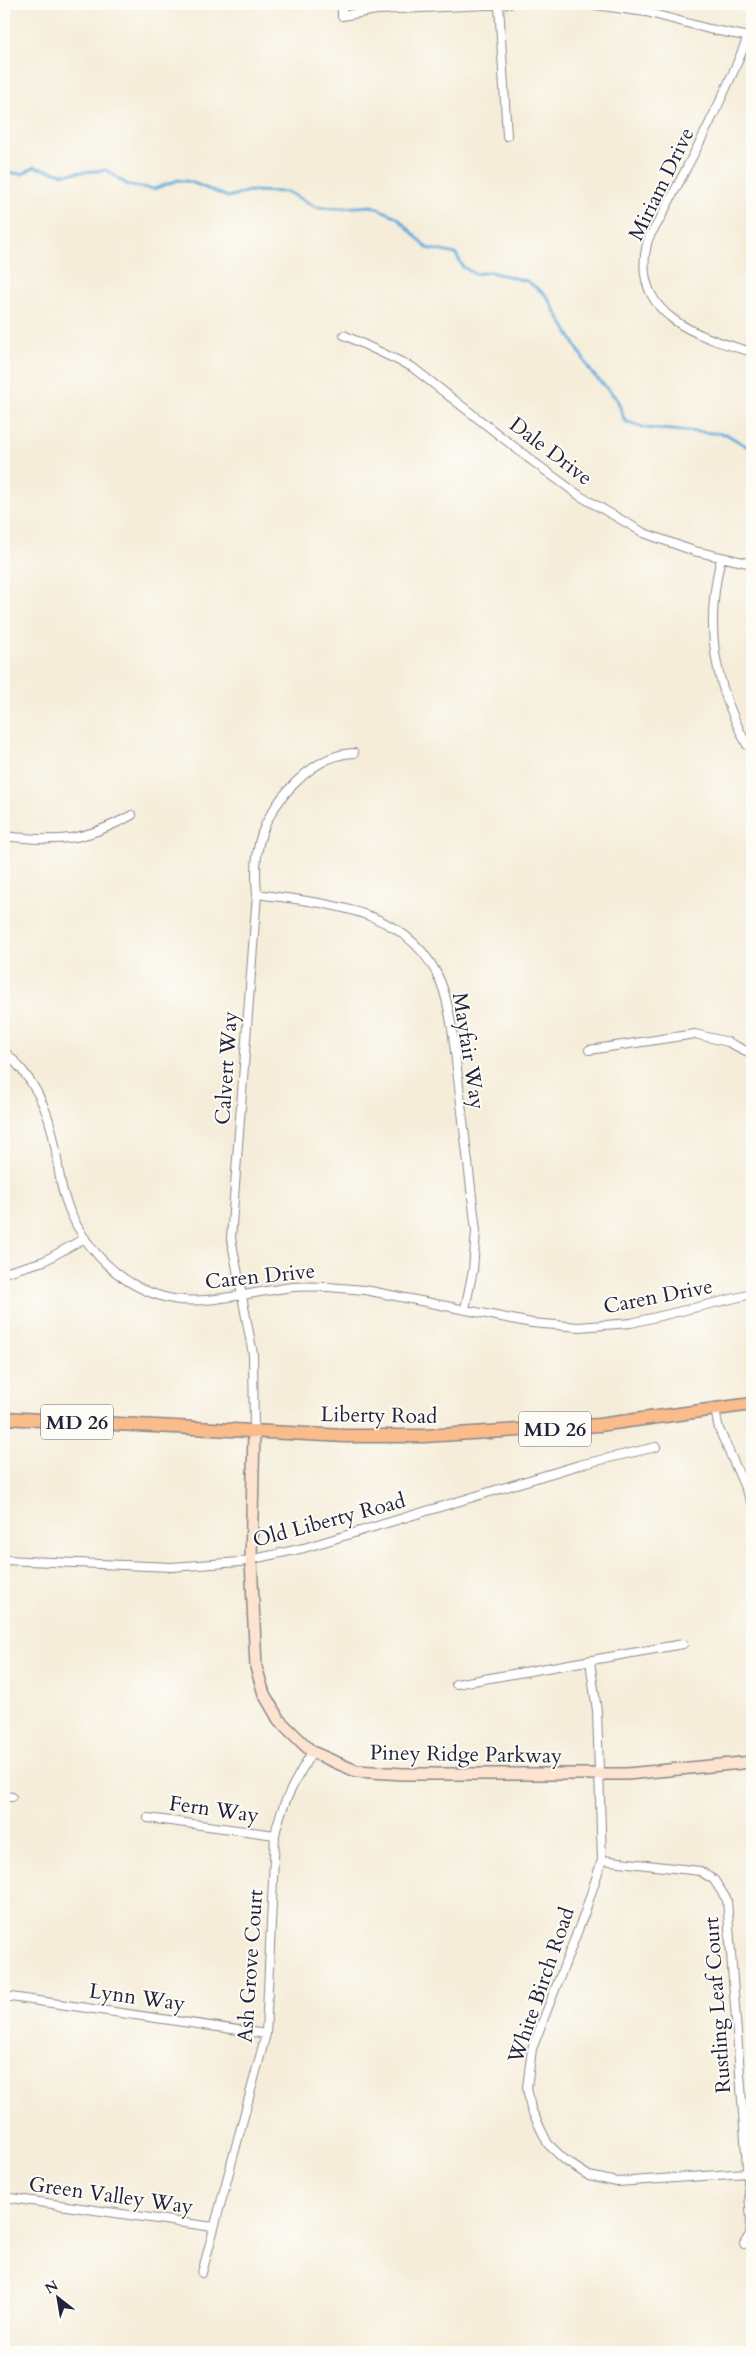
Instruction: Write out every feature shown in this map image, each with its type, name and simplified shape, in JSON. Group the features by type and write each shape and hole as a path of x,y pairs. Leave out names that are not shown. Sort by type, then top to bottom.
{"main road":[{"name":"Liberty Road","path":"4,1418 393,1437 456,1435 599,1425 752,1404"}],"street":[{"path":"342,4 342,16 352,12 510,4"},
{"path":"588,4 646,12 750,37"},
{"path":"646,12 648,4"},
{"path":"499,5 507,136"},
{"name":"Miriam Drive","path":"750,37 729,87 647,243 645,274 648,286 655,300 676,323 696,334 752,352"},
{"name":"Dale Drive","path":"344,335 412,367 531,460 599,508 644,532 694,551 752,564"},
{"path":"721,558 712,601 714,648 722,687 747,745"},
{"name":"Calvert Way","path":"254,1431 253,1354 232,1252 231,1226 257,894 255,870 266,822 276,805 312,770 336,756 354,754"},
{"path":"4,836 46,841 72,838 95,833 132,815"},
{"name":"Mayfair Way","path":"257,894 332,905 378,918 404,934 415,944 441,982 448,1006 453,1035 476,1232 473,1270 465,1309"},
{"path":"589,1050 695,1034 728,1042 752,1054"},
{"name":"Caren Drive","path":"4,1051 25,1073 40,1097 51,1127 65,1197 85,1238 102,1260 117,1274 136,1287 155,1295 175,1299 200,1300 295,1287 339,1287 365,1290 549,1325 608,1326 631,1323 752,1294"},
{"path":"4,1272 44,1261 85,1238"},
{"path":"716,1410 719,1429 752,1503"},
{"name":"Piney Ridge Parkway","path":"254,1431 251,1560 254,1654 260,1682 279,1720 312,1752 341,1766 375,1774 627,1774 752,1762"},
{"name":"Old Liberty Road","path":"4,1560 172,1567 208,1566 251,1560 304,1548 589,1462 656,1446"},
{"path":"456,1684 682,1644"},
{"name":"White Birch Road","path":"590,1661 597,1711 602,1860 585,1912 532,2049 527,2087 531,2109 548,2144 566,2161 589,2176 617,2182 747,2173"},
{"name":"Ash Grove Court","path":"202,2273 266,2034 275,1835 279,1816 288,1791 312,1752"},
{"name":"Fern Way","path":"148,1818 275,1835"},
{"name":"Rustling Leaf Court","path":"602,1860 700,1871 714,1880 727,1900 750,2220 750,2234 744,2244"},
{"name":"Lynn Way","path":"4,1996 266,2034"},
{"name":"Green Valley Way","path":"4,2197 213,2227"}],"waterway":[{"path":"4,172 22,174 34,167 63,174 106,170 128,185 154,189 178,180 191,182 228,197 249,191 288,192 316,207 372,206 397,217 427,248 456,254 463,267 475,274 490,272 527,281 546,295 591,372 617,399 625,421 645,428 726,434 752,448"}]}
